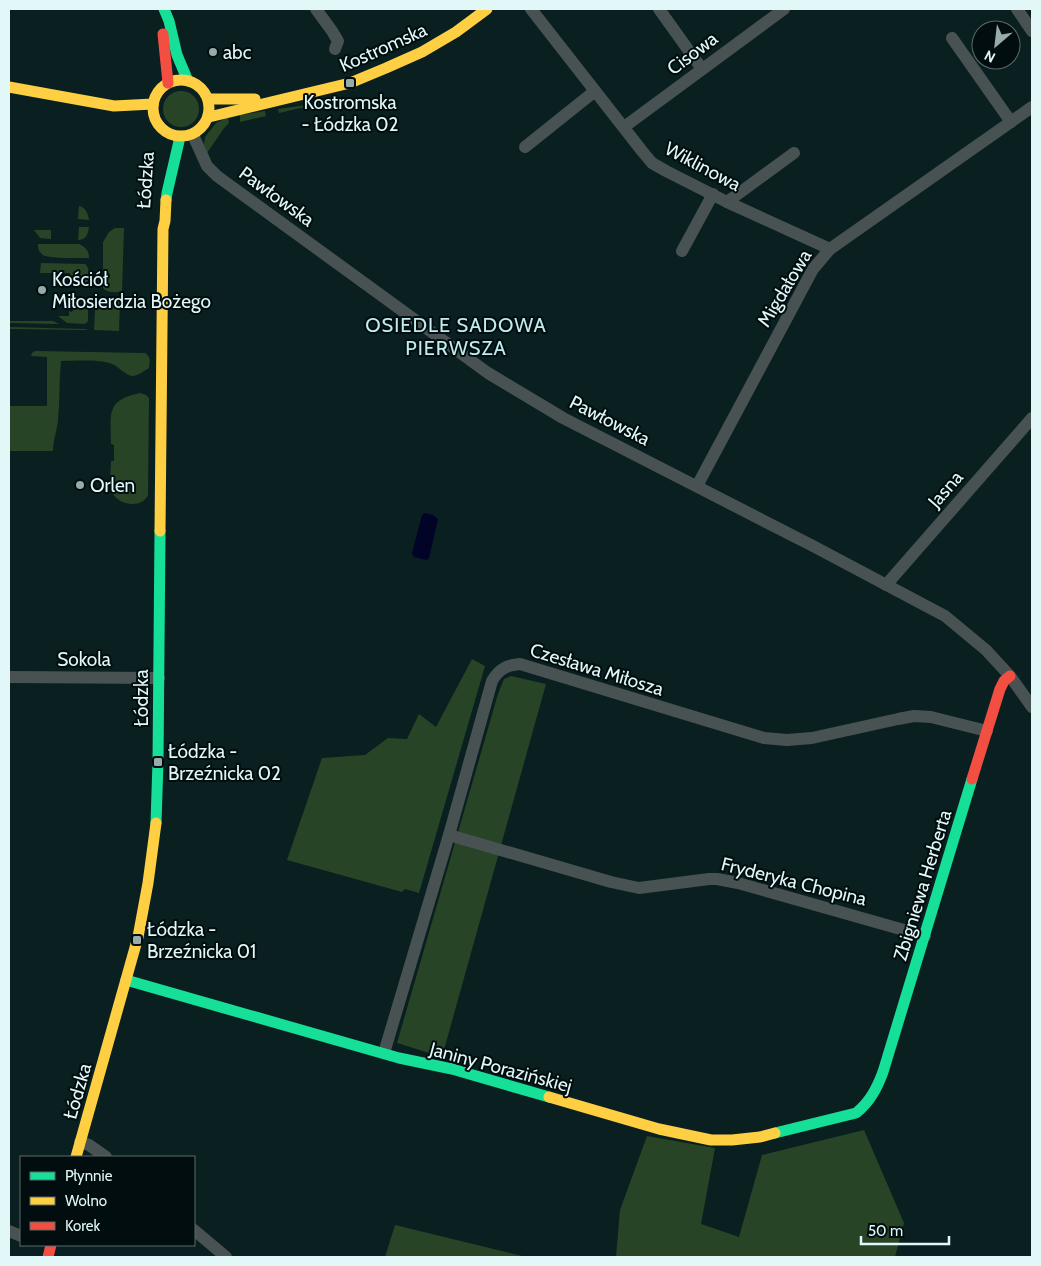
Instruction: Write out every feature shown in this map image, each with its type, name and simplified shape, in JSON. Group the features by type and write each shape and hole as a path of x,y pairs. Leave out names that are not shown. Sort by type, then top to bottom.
{"street":[{"path":"164,9 169,21 177,55 188,81"},
{"path":"164,9 162,17 168,83"},
{"path":"316,9 338,41 335,49"},
{"name":"Kostromska","path":"208,117 350,83 398,63 435,44 459,30 487,9"},
{"name":"Wiklinowa","path":"531,9 652,163 727,202 830,249"},
{"path":"659,9 702,69"},
{"name":"Cisowa","path":"624,127 784,9"},
{"path":"1017,9 1032,31"},
{"path":"952,38 1011,122"},
{"path":"188,81 202,89 208,99 210,105 208,117 201,130 186,136 166,138 154,118 153,104 156,94 168,83 188,81"},
{"path":"9,87 106,105 153,104"},
{"path":"525,147 595,91"},
{"name":"Kostromska","path":"208,99 284,98"},
{"name":"Migdałowa","path":"697,486 813,270 830,249 1032,107"},
{"name":"Łódzka","path":"76,1156 138,937 156,826 163,229 167,193 186,136"},
{"name":"Pawłowska","path":"186,136 207,166 217,176 488,372 563,418 945,616 986,650 1010,676 1032,707"},
{"path":"727,202 794,153"},
{"name":"Łódzka","path":"162,164 160,221 163,229"},
{"path":"682,251 713,194"},
{"name":"Jasna","path":"886,585 1032,418"},
{"name":"Czesława Miłosza","path":"384,1054 449,835 492,681 502,668 520,664 764,738 787,740 812,738 914,716 930,717 987,731"},
{"name":"Zbigniewa Herberta","path":"867,1104 883,1072 1002,684 1010,676"},
{"name":"Sokola","path":"9,677 159,678"},
{"name":"Fryderyka Chopina","path":"449,835 611,882 639,888 704,879 732,881 925,936"},
{"name":"Janiny Porazińskiej","path":"126,980 384,1054 452,1069 659,1129 710,1140 760,1137 847,1116 856,1113 867,1104"},
{"path":"80,1142 89,1145 105,1156"},
{"path":"195,1231 226,1257"}],"green space":[{"path":"181,91 188,92 194,96 198,102 198,116 194,122 188,126 181,127 174,126 168,122 164,116 163,109 164,102 168,96 174,92"},
{"path":"322,103 279,113 278,109"},
{"path":"265,111 266,116 240,122 240,115"},
{"path":"228,117 229,123 207,153 204,144 205,137 216,123"},
{"path":"79,206 86,211 89,220 78,219"},
{"path":"79,227 89,227 86,236 78,240"},
{"path":"115,228 124,228 122,291 114,292 103,288 103,242 109,232"},
{"path":"34,230 51,230 51,239 40,238"},
{"path":"38,244 79,244 87,250 89,258 65,258 43,255"},
{"path":"41,263 85,264 89,271 89,279 86,283 75,284 72,278 70,278 70,273 40,273"},
{"path":"106,299 120,299 119,331 94,330 95,309"},
{"path":"75,305 88,309 88,321 85,324 67,323 58,316 69,316 69,311 72,312"},
{"path":"9,321 53,321 59,324 9,323"},
{"path":"9,327 86,329 87,330 9,329"},
{"path":"35,351 145,353 150,363 149,368 132,376 107,362 61,361 58,420 53,451 9,451 9,406 47,406 47,357 31,356"},
{"path":"140,393 149,398 148,495 140,503 128,504 117,499 111,489 111,461 114,461 114,445 111,444 111,417 115,404 129,396"},
{"path":"472,659 485,666 419,893 405,889 402,892 287,860 322,758 365,755 388,738 407,739 419,714 436,727"},
{"path":"511,676 546,684 442,1057 397,1043 498,694 504,679"},
{"path":"864,1130 904,1223 895,1257 616,1257 620,1210 647,1136 715,1148 701,1224 739,1237 762,1155"},
{"path":"395,1225 526,1257 385,1257"}],"water":[{"path":"425,513 433,515 438,519 427,560 414,557 412,553 422,515"}],"traffic: fast":[{"path":"164,9 169,21 177,55 188,81"},
{"path":"166,200 180,137"},
{"path":"156,823 160,531"},
{"path":"775,1133 856,1113 876,1089 883,1072 972,779"},
{"path":"126,980 399,1058 452,1069 549,1097"}],"traffic: slow":[{"path":"209,117 350,83 422,52 456,32 487,9"},
{"path":"175,80 187,80 197,84 205,92 209,108 205,124 197,132 187,136 175,136 165,132 157,124 153,114 153,102 157,92 165,84 175,80"},
{"path":"9,87 114,106 153,104"},
{"path":"208,99 255,99"},
{"path":"160,531 163,229 166,200"},
{"path":"76,1156 138,937 156,823"},
{"path":"549,1097 659,1129 711,1140 760,1137 775,1133"}],"traffic: jam":[{"path":"163,34 168,83"},
{"path":"972,779 1000,689 1004,681 1010,676"},
{"path":"48,1257 51,1246"}],"place":[{"name":"abc","path":"213,52"},
{"name":"Kostromska - Łódzka 02","path":"350,83"},
{"name":"Kościół Miłosierdzia Bożego","path":"42,290"},
{"name":"Orlen","path":"80,485"},
{"name":"Łódzka - Brzeźnicka 02","path":"158,762"},
{"name":"Łódzka - Brzeźnicka 01","path":"137,940"}],"district":[{"name":"OSIEDLE SADOWA PIERWSZA","path":"456,336"}]}
